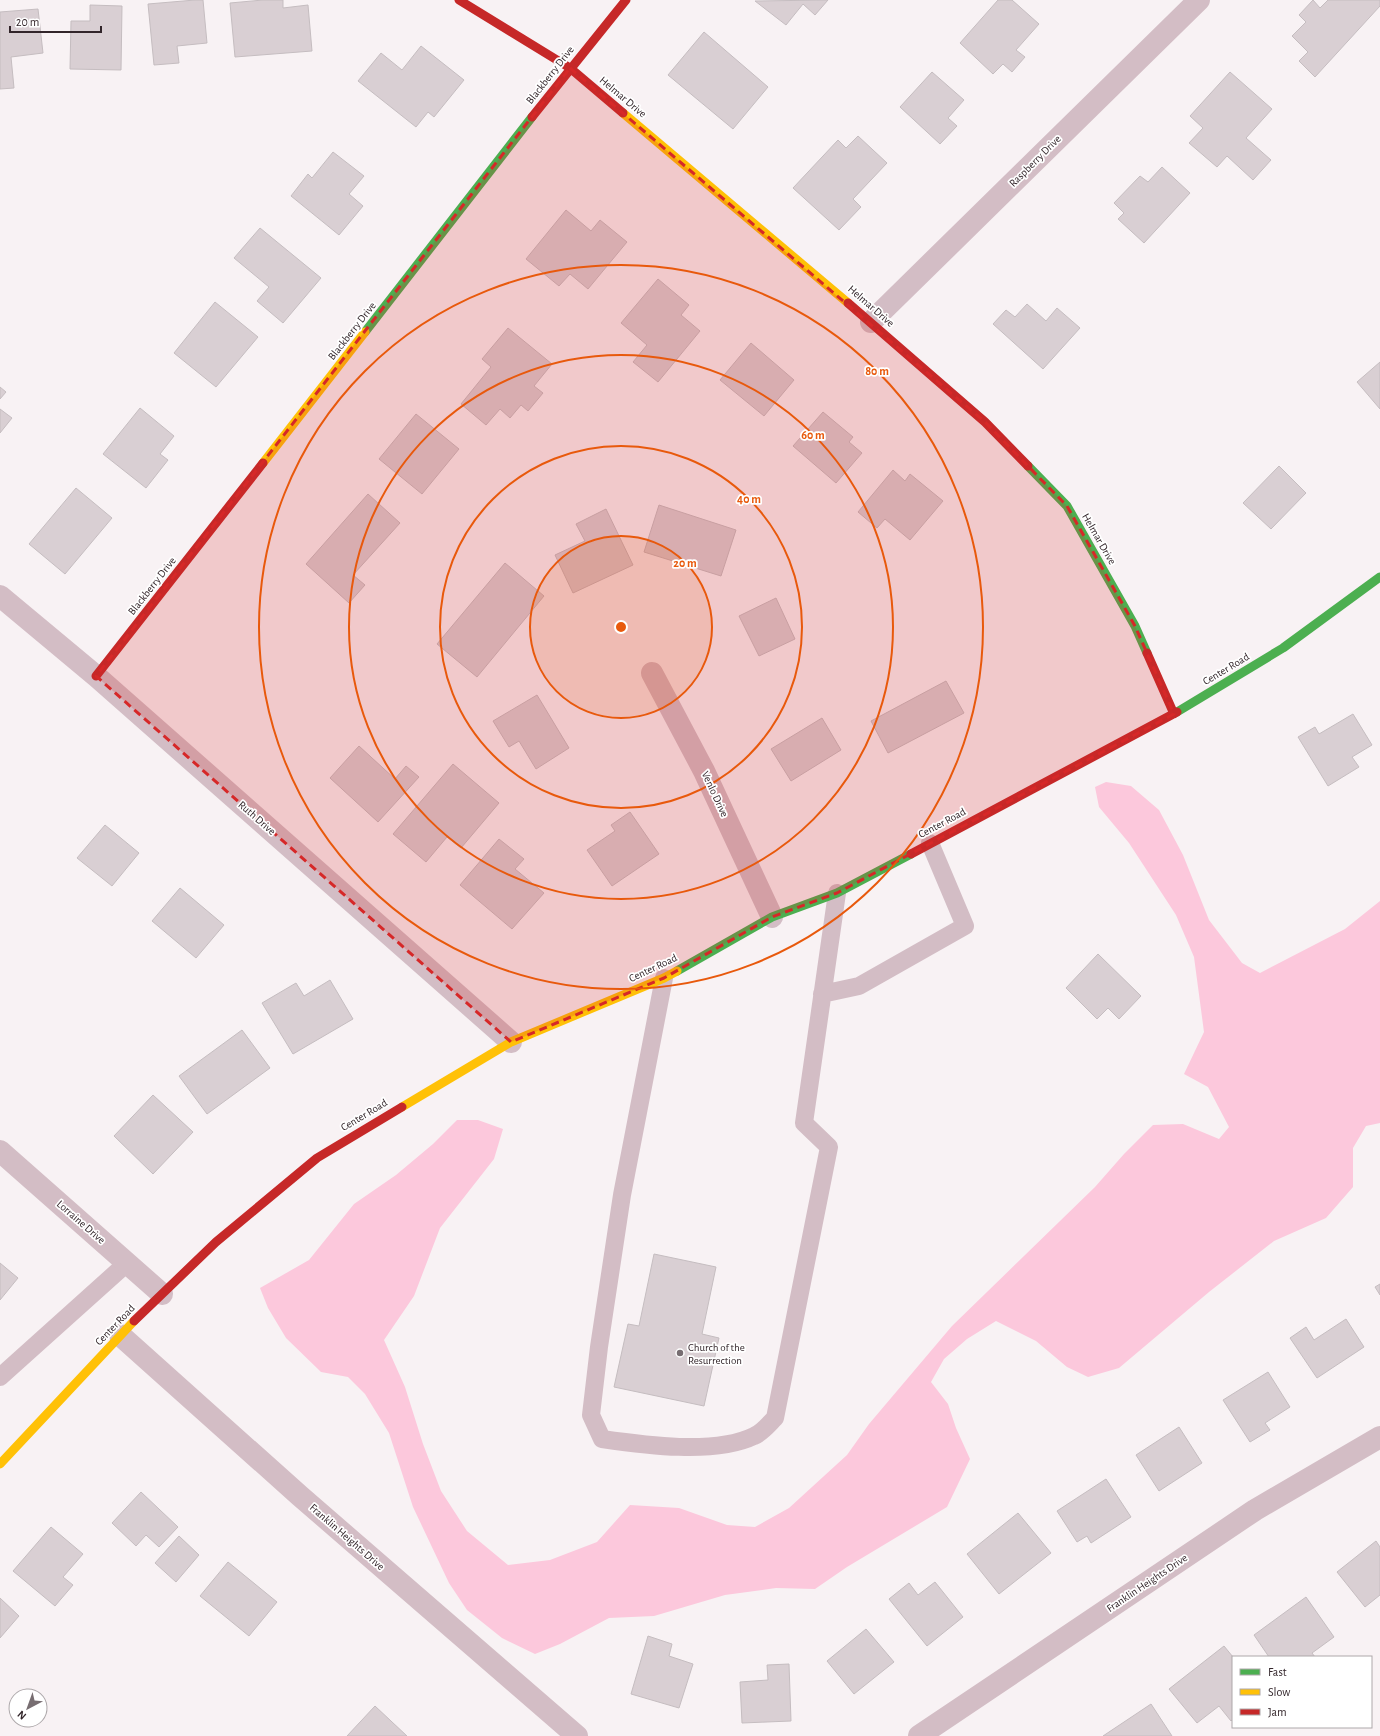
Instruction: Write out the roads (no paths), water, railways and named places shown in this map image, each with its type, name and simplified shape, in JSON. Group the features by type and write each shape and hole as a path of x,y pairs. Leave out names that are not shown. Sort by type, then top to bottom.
{"street":[{"name":"Helmar Drive","path":"459,0 570,68 871,322 985,422 1067,506 1135,626 1174,714"},
{"name":"Blackberry Drive","path":"96,676 319,392 570,68 626,0"},
{"name":"Raspberry Drive","path":"871,322 1199,0"},
{"name":"Center Road","path":"0,1464 120,1335 162,1294 216,1242 316,1158 511,1042 664,978 772,917 837,893 1174,714 1283,648 1380,577"},
{"name":"Ruth Drive","path":"0,596 96,676 511,1042"},
{"name":"Venlo Drive","path":"652,673 704,771 772,917"},
{"name":"Lorraine Drive","path":"0,1151 162,1294"},
{"name":"Franklin Heights Drive","path":"120,1335 300,1496 577,1736"},
{"name":"Franklin Heights Drive","path":"919,1736 1255,1510 1380,1437"}],"lane":[{"path":"822,994 859,986 965,926 930,843"},
{"path":"664,978 622,1195 599,1348 591,1415 602,1439 653,1446 724,1446 755,1436 775,1418 829,1147 804,1123 837,893"},
{"path":"0,1377 127,1263"}],"place":[{"name":"Church of the Resurrection","path":"680,1353"}]}
